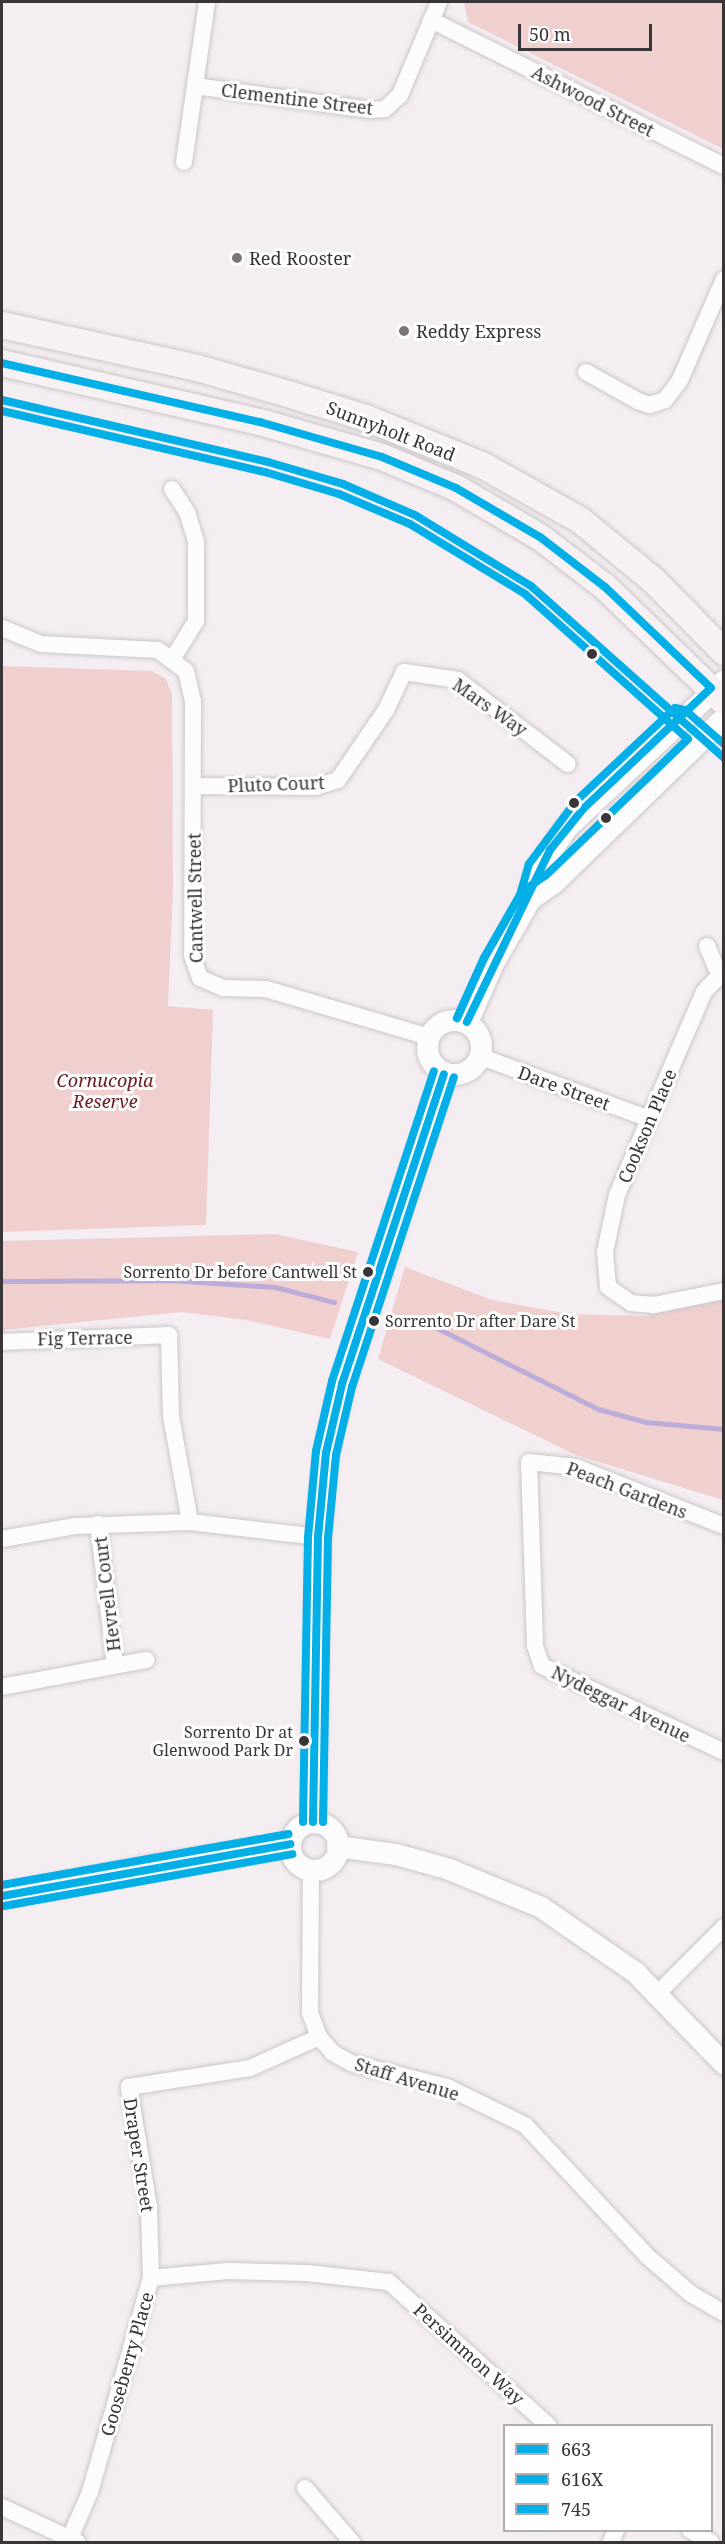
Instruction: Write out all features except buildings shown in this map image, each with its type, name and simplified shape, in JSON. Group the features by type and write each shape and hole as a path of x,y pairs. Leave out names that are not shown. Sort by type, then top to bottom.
{"main road":[{"name":"Sunnyholt Road","path":"2,325 198,368 277,391 366,418 482,465 580,520 653,580 723,652"},
{"name":"Sunnyholt Road","path":"2,363 260,422 382,457 445,483 501,512 573,562 649,626 719,690"}],"street":[{"path":"184,162 207,2"},
{"name":"Clementine Street","path":"195,86 370,111 385,109 400,95 439,2"},
{"name":"Ashwood Street","path":"431,20 723,166"},
{"path":"586,372 649,405 664,400 680,380 723,279"},
{"path":"2,628 42,644 145,648 173,658 196,621 196,542 191,519 172,489"},
{"name":"Cantwell Street","path":"173,658 186,671 193,692 192,956 200,978 223,988 266,989 429,1037"},
{"name":"Pluto Court","path":"194,786 316,787 338,780 386,710 404,672"},
{"name":"Mars Way","path":"404,672 458,680 568,764"},
{"path":"467,1022 493,963 530,899 538,869 567,826 719,690"},
{"path":"530,899 553,883 723,717"},
{"name":"Cookson Place","path":"707,946 721,973 704,992 650,1119 610,1219 604,1252 608,1287 631,1303 646,1306 723,1291"},
{"path":"446,1021 467,1022 480,1038 479,1056 464,1072 444,1074 427,1056 429,1037 446,1021"},
{"name":"Dare Street","path":"479,1056 650,1119"},
{"path":"313,1822 318,1537 322,1480 336,1405 444,1074"},
{"name":"Fig Terrace","path":"2,1342 169,1335 171,1416 190,1522"},
{"name":"Peach Gardens","path":"529,1462 576,1467 723,1526"},
{"name":"Nydeggar Avenue","path":"529,1462 535,1646 542,1666 723,1752"},
{"path":"2,1539 98,1524 190,1522 318,1537"},
{"name":"Hevrell Court","path":"98,1524 115,1665"},
{"path":"2,1687 146,1660"},
{"path":"313,1822 329,1828 337,1846 328,1865 311,1870 298,1863 290,1844 297,1829 313,1822"},
{"path":"2,1896 152,1866 290,1844"},
{"path":"337,1846 396,1854 514,1893 582,1932 657,1994 723,2064"},
{"name":"Staff Avenue","path":"311,1870 310,2013 319,2037 333,2053 351,2063 447,2087 525,2125 647,2256 692,2294 723,2313"},
{"path":"657,1994 723,1926"},
{"name":"Draper Street","path":"151,2278 149,2207 129,2087 250,2068 319,2037"},
{"name":"Gooseberry Place","path":"73,2540 90,2492 151,2278 228,2271 307,2273 389,2282"},
{"name":"Persimmon Way","path":"389,2282 547,2424"},
{"path":"305,2488 352,2542"},
{"path":"2,2507 73,2540"},
{"path":"694,2532 711,2542"}],"green space":[{"path":"464,2 723,2 723,149 468,22"},
{"name":"Cornucopia Reserve","path":"2,666 152,671 166,679 172,695 173,887 168,1006 213,1010 206,1225 2,1232"},
{"path":"275,1234 358,1252 330,1339 246,1320 182,1312 2,1330 2,1241"},
{"path":"405,1267 492,1300 568,1314 645,1316 723,1300 723,1500 576,1455 378,1359"}],"waterway":[{"path":"2,1281 169,1280 275,1287 334,1302"},
{"path":"393,1317 435,1327 598,1409 646,1422 724,1429"}],"transit line":[{"name":"663","path":"2,363 260,422 382,457 456,488 540,537 605,587 711,688 583,809 550,850 467,1022"},
{"path":"2,400 268,462 343,484 415,515 531,586 724,758"},
{"name":"616X","path":"2,411 265,472 339,494 410,524 525,594 688,739 546,875 522,892 484,958 457,1018"},
{"name":"745","path":"457,1018 484,958 520,895 529,864 576,801 675,708 685,710 724,744"},
{"name":"745","path":"303,1822 308,1537 316,1451 332,1381 434,1071"},
{"name":"663","path":"313,1822 318,1537 326,1453 342,1384 444,1074"},
{"name":"616X","path":"323,1822 328,1538 336,1455 352,1387 454,1077"},
{"name":"745","path":"2,1885 288,1834"},
{"name":"663","path":"2,1896 290,1844"},
{"name":"616X","path":"4,1906 292,1854"}],"place":[{"name":"Red Rooster","path":"237,258"},
{"name":"Reddy Express","path":"404,331"},
{"name":"Sorrento Dr before Cantwell St","path":"368,1272"},
{"name":"Sorrento Dr after Dare St","path":"374,1321"},
{"name":"Sorrento Dr at Glenwood Park Dr","path":"304,1741"}]}
